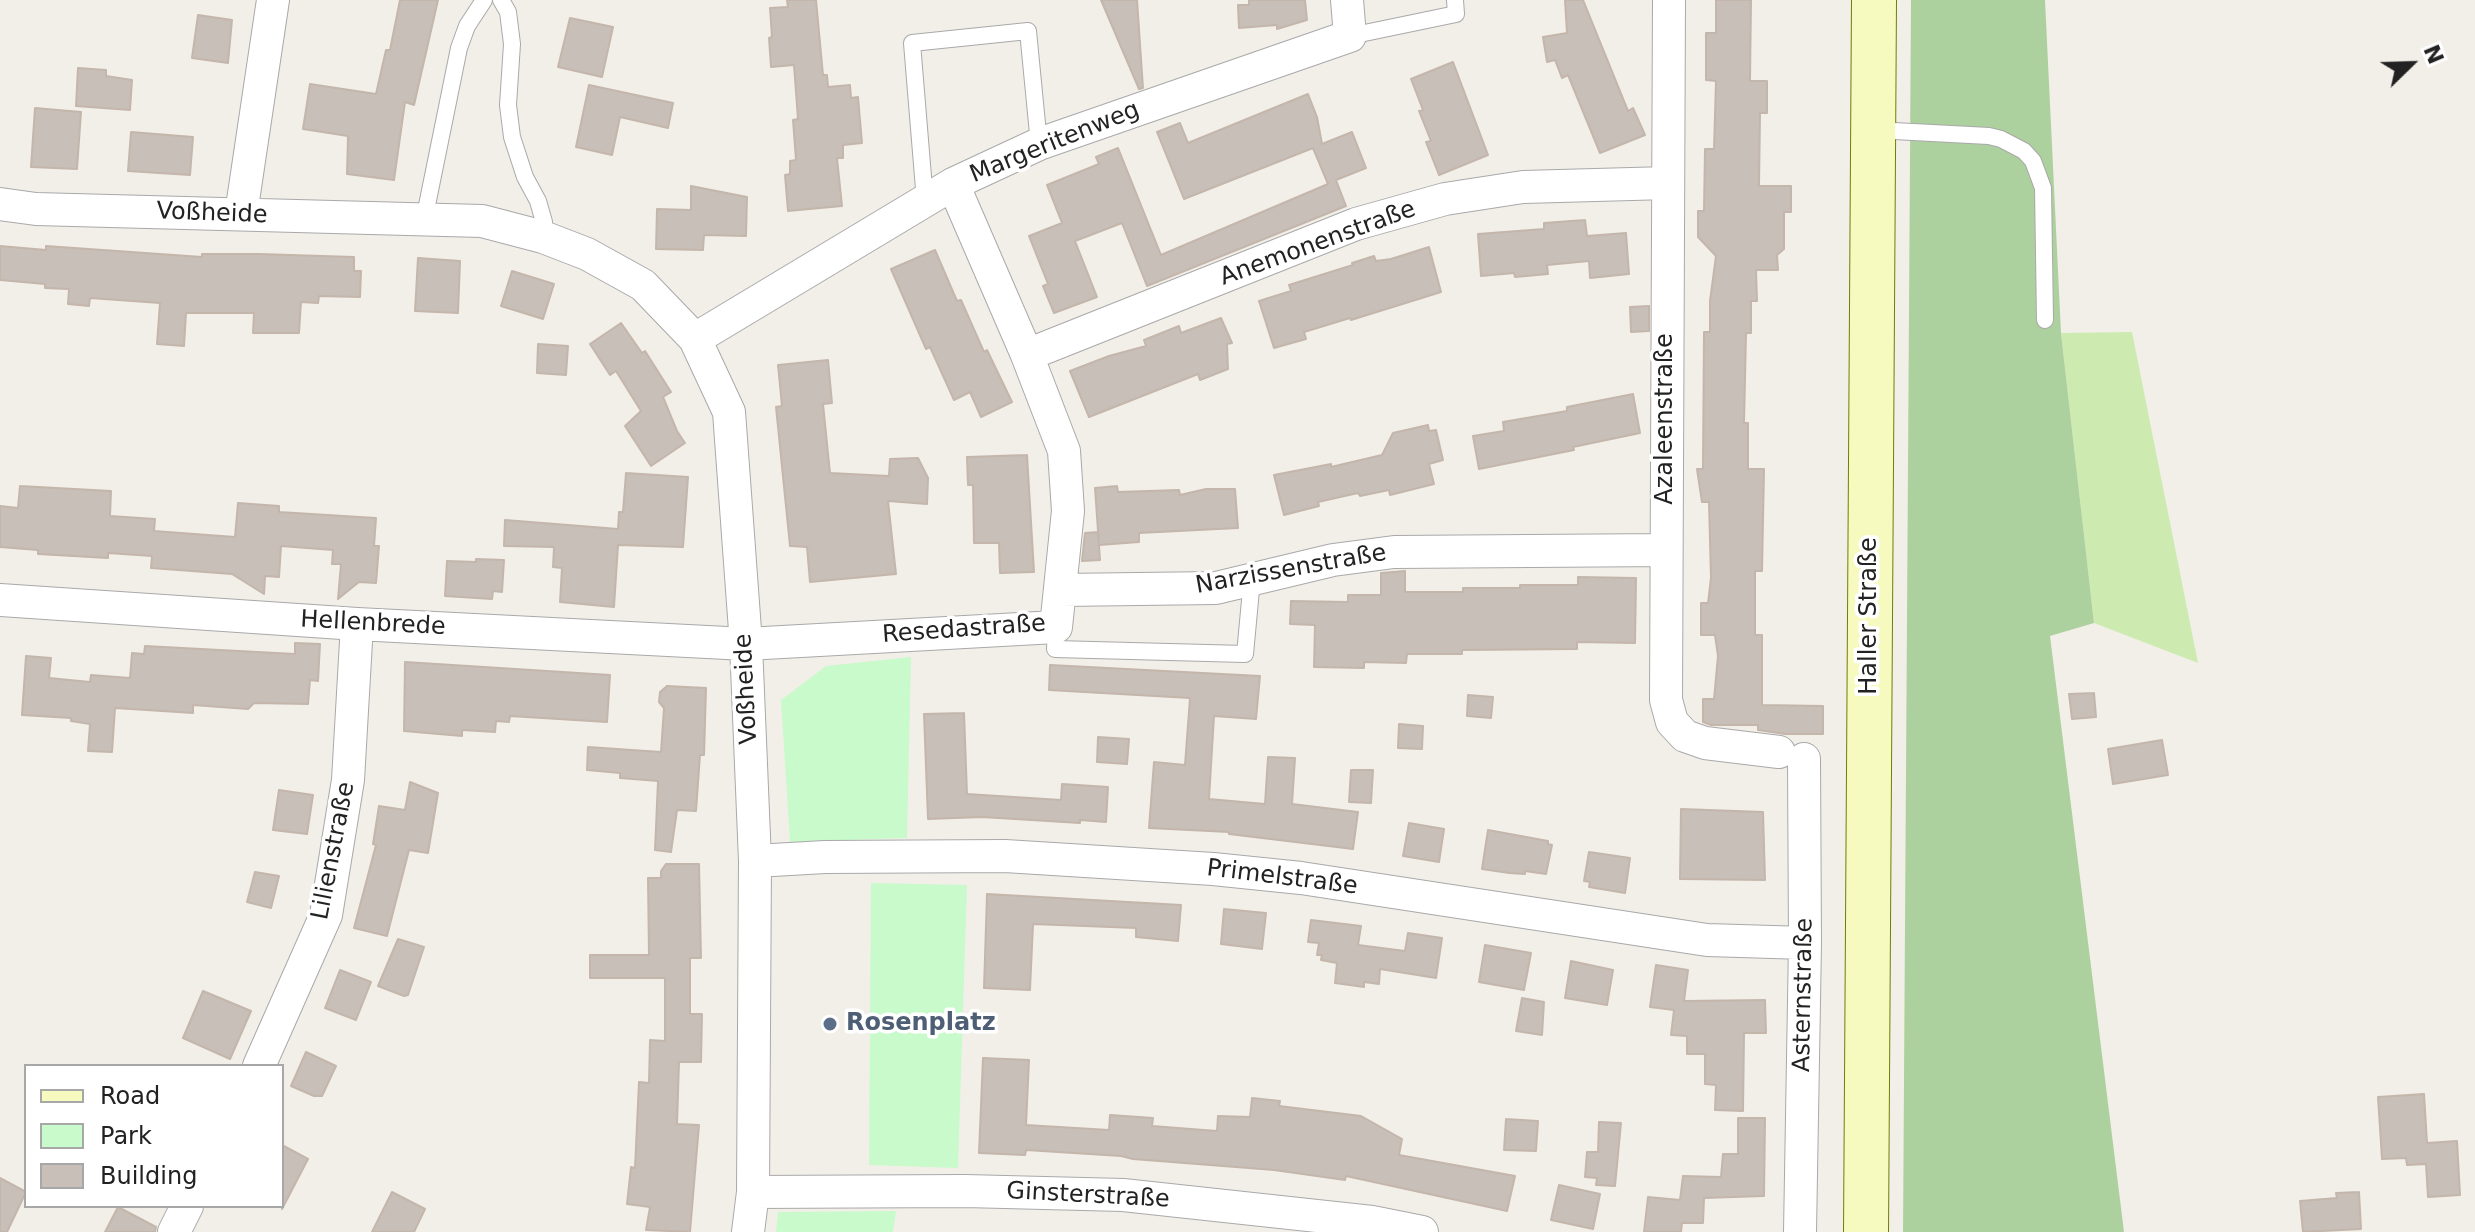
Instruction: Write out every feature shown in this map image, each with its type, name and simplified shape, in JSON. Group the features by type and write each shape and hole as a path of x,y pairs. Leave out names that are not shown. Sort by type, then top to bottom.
{"main road":[{"name":"Haller Straße","path":"1866,1232 1874,0"}],"street":[{"path":"241,214 273,0"},
{"path":"1347,0 1350,36"},
{"name":"Azaleenstraße","path":"1669,0 1666,700 1672,722 1685,736 1705,743 1791,756"},
{"name":"Margeritenweg","path":"695,339 953,184 1039,144 1350,36"},
{"name":"Anemonenstraße","path":"1027,355 1356,224 1445,199 1523,187 1668,183"},
{"name":"Resedastraße","path":"746,644 1056,627 1068,511 1064,451 1027,355 953,184"},
{"name":"Voßheide","path":"0,204 36,209 482,221 543,237 587,254 643,285 695,339 729,412 746,644 755,861 753,1192 748,1232"},
{"name":"Narzissenstraße","path":"1061,590 1216,588 1333,560 1394,552 1665,550"},
{"name":"Hellenbrede","path":"0,600 357,624 746,644"},
{"name":"Lilienstraße","path":"260,1064 326,915 348,780 357,624"},
{"name":"Asternstraße","path":"1791,756 1805,943 1800,1232"},
{"name":"Primelstraße","path":"755,861 825,857 1005,856 1213,869 1301,878 1707,940 1805,943"},
{"name":"Ginsterstraße","path":"753,1192 965,1191 1123,1195 1372,1222 1422,1232"},
{"path":"174,1232 186,1208"}],"lane":[{"path":"424,220 459,48 467,26 484,0"},
{"path":"501,0 508,12 512,44 508,105 512,137 525,177 538,201 544,222 543,237"},
{"path":"1350,36 1456,14 1455,0"},
{"path":"925,201 912,43 1028,31 1039,144"},
{"path":"1873,130 1989,136 2024,151 2033,161 2043,188 2045,320"},
{"path":"1056,627 1055,649 1245,654 1252,579"}],"green space":[{"path":"1911,0 2045,0 2061,333 2094,623 2050,636 2124,1232 1903,1232"},
{"path":"2132,332 2198,663 2094,623 2061,333"},
{"path":"911,657 907,838 790,842 781,700 826,666"},
{"path":"871,883 967,885 958,1168 869,1165"},
{"path":"896,1211 893,1232 776,1232 778,1212"}],"building":[{"path":"400,0 438,0 414,105 405,102 394,180 347,174 348,136 303,129 310,84 376,94 386,50 390,50"},
{"path":"787,0 816,0 823,75 827,75 828,87 850,85 851,98 858,97 862,143 843,145 843,158 837,158 842,206 788,211 785,175 790,174 790,161 796,160 793,120 798,119 794,65 771,67 769,38 772,37 770,8 788,7"},
{"path":"1101,0 1137,0 1143,88 1139,89"},
{"path":"1249,0 1305,0 1307,20 1277,29 1277,25 1239,28 1238,5 1249,5"},
{"path":"1565,0 1583,0 1628,111 1633,108 1645,135 1600,153 1568,75 1562,78 1555,60 1547,62 1543,37 1567,33"},
{"path":"1716,0 1751,0 1750,81 1767,81 1767,113 1760,113 1759,186 1791,186 1791,212 1784,212 1784,249 1777,255 1778,270 1756,270 1757,301 1751,301 1751,333 1746,333 1744,423 1748,423 1748,469 1764,469 1762,571 1755,571 1755,635 1762,635 1762,705 1823,706 1823,734 1785,734 1758,730 1758,725 1711,725 1703,722 1703,699 1714,699 1718,656 1715,635 1701,635 1701,603 1708,603 1711,578 1709,502 1702,502 1697,469 1703,469 1704,332 1710,332 1710,301 1716,256 1698,237 1698,211 1704,211 1705,149 1714,149 1716,81 1706,80 1706,33 1716,33"},
{"path":"198,15 232,20 228,63 192,58"},
{"path":"570,18 613,27 602,77 558,67"},
{"path":"1453,62 1488,155 1439,175 1426,142 1431,141 1411,79"},
{"path":"78,68 106,70 106,76 132,80 130,110 76,106"},
{"path":"589,85 673,103 668,128 620,117 612,155 576,147"},
{"path":"1308,94 1317,117 1322,144 1352,132 1366,168 1336,180 1346,206 1147,286 1122,223 1075,241 1097,297 1054,313 1043,286 1048,284 1029,236 1062,223 1047,185 1099,164 1096,157 1118,148 1161,255 1328,184 1313,148 1184,199 1157,132 1180,123 1188,143"},
{"path":"35,108 81,112 77,169 31,167"},
{"path":"131,132 193,137 190,175 128,171"},
{"path":"691,186 747,197 746,236 704,235 703,250 656,249 657,209 691,210"},
{"path":"1585,220 1587,236 1626,233 1629,274 1590,278 1589,261 1547,265 1548,274 1481,276 1478,234 1544,229 1544,223"},
{"path":"0,246 46,250 46,246 202,257 202,254 259,254 354,257 354,271 361,271 360,297 319,296 318,303 301,302 299,333 253,333 254,313 186,313 184,346 157,344 160,303 90,298 89,306 68,304 69,289 0,280"},
{"path":"1429,247 1441,292 1304,332 1306,339 1274,348 1259,301 1291,291 1289,285 1374,256 1376,261 1391,259"},
{"path":"935,250 957,301 961,300 984,352 987,350 1012,402 981,417 970,392 954,400 930,347 926,349 891,269"},
{"path":"418,258 460,261 458,313 415,311"},
{"path":"512,271 554,284 543,319 501,306"},
{"path":"1649,306 1649,331 1631,332 1630,307"},
{"path":"1221,318 1232,343 1227,344 1228,369 1200,380 1198,374 1089,417 1070,371 1146,346 1144,340 1179,326 1181,333"},
{"path":"621,323 642,353 645,351 671,392 663,397 685,443 651,466 625,426 641,411 616,371 610,375 590,344"},
{"path":"538,344 568,346 566,375 537,373"},
{"path":"828,360 832,403 823,404 830,473 889,476 890,459 918,458 928,478 927,504 888,501 896,574 810,582 807,547 790,546 776,407 782,406 778,365"},
{"path":"1633,394 1640,433 1479,469 1473,436 1504,431 1503,422 1567,411 1567,407"},
{"path":"1428,425 1429,431 1436,430 1443,460 1429,464 1434,484 1390,495 1389,490 1360,496 1358,493 1318,502 1319,506 1284,515 1274,475 1331,464 1331,467 1382,455 1393,433"},
{"path":"1027,455 1034,572 1000,573 999,543 974,543 973,485 968,485 967,457"},
{"path":"626,473 688,477 683,547 618,545 614,607 560,602 562,568 553,567 554,547 504,546 505,520 618,529 619,512 623,512"},
{"path":"20,486 111,491 110,516 155,519 154,531 235,537 238,503 279,506 279,512 376,518 374,546 379,546 376,583 359,582 338,599 341,564 332,564 333,550 281,546 279,577 265,576 264,594 232,574 151,568 152,556 108,553 108,558 38,554 38,550 0,547 0,506 18,508"},
{"path":"1117,486 1118,492 1179,490 1180,495 1206,489 1235,489 1238,528 1139,533 1139,542 1099,545 1095,488"},
{"path":"1098,532 1100,560 1082,561 1085,533"},
{"path":"476,559 504,560 502,592 493,591 492,599 445,596 447,561 476,562"},
{"path":"1405,571 1405,592 1578,585 1578,577 1636,578 1635,643 1577,642 1577,649 1407,654 1406,663 1364,662 1364,668 1314,667 1315,625 1290,624 1291,601 1348,602 1348,595 1381,595 1381,573"},
{"path":"295,643 320,644 318,681 310,680 308,704 254,703 248,709 193,705 193,713 115,708 112,752 88,751 90,724 71,721 71,718 22,715 26,656 51,658 49,678 90,682 91,675 130,678 132,653 144,654 145,646 295,654"},
{"path":"405,662 610,675 607,722 510,716 509,722 496,721 495,732 462,730 462,736 404,731"},
{"path":"1050,665 1260,676 1256,719 1214,716 1209,799 1265,804 1268,757 1295,758 1292,804 1358,812 1353,849 1229,832 1149,828 1154,762 1185,765 1190,698 1049,690"},
{"path":"667,686 706,688 704,755 700,755 696,811 677,810 671,852 655,850 658,781 620,778 620,773 587,770 588,747 661,752 664,708 659,702 660,692"},
{"path":"2094,693 2096,717 2072,719 2069,694"},
{"path":"1468,695 1493,697 1491,718 1467,716"},
{"path":"964,713 967,794 1061,800 1062,784 1108,787 1106,822 982,817 928,819 924,714"},
{"path":"1399,724 1423,726 1422,749 1398,748"},
{"path":"1098,737 1129,739 1127,764 1097,762"},
{"path":"2162,740 2168,775 2113,784 2108,749"},
{"path":"1351,770 1373,770 1371,803 1349,802"},
{"path":"410,782 438,793 428,853 409,850 387,936 354,928 376,845 373,844 379,806 405,810"},
{"path":"279,790 313,795 307,834 273,830"},
{"path":"1681,809 1763,812 1765,880 1680,879"},
{"path":"1409,823 1444,829 1439,862 1403,856"},
{"path":"1488,830 1548,841 1552,845 1546,874 1482,869"},
{"path":"1589,852 1630,858 1625,893 1589,887 1590,882 1584,881"},
{"path":"666,864 699,864 701,958 690,958 690,1014 702,1014 701,1062 679,1062 677,1124 699,1125 690,1232 646,1230 650,1207 627,1204 631,1167 635,1168 639,1082 649,1083 650,1040 665,1041 665,978 590,978 590,955 649,955 648,878 661,878"},
{"path":"255,872 279,876 271,908 247,902"},
{"path":"987,894 1181,905 1178,941 1136,937 1136,928 1033,924 1030,990 984,988"},
{"path":"1224,909 1266,913 1262,949 1221,944"},
{"path":"1311,920 1361,926 1358,945 1405,951 1408,933 1442,938 1436,978 1380,969 1379,984 1364,982 1364,987 1335,983 1337,963 1321,960 1322,955 1317,955 1319,943 1308,942"},
{"path":"398,939 424,947 408,995 404,996 378,986"},
{"path":"1485,945 1531,953 1524,990 1479,982"},
{"path":"1571,961 1613,970 1607,1005 1565,998"},
{"path":"1656,965 1688,970 1684,1001 1765,1000 1766,1033 1744,1033 1743,1111 1715,1110 1716,1085 1705,1084 1705,1054 1687,1054 1687,1036 1671,1035 1674,1010 1650,1007"},
{"path":"340,970 371,982 356,1020 325,1008"},
{"path":"203,991 251,1011 230,1059 183,1038"},
{"path":"1522,998 1544,1002 1542,1035 1516,1031"},
{"path":"306,1052 336,1066 322,1096 314,1096 291,1086"},
{"path":"983,1058 1029,1060 1026,1125 1109,1130 1110,1115 1153,1118 1152,1126 1217,1131 1218,1116 1250,1117 1252,1098 1280,1101 1279,1106 1361,1116 1402,1139 1399,1155 1515,1176 1507,1211 1346,1176 1345,1180 1274,1170 1026,1150 1025,1155 979,1153"},
{"path":"2424,1094 2427,1143 2457,1141 2460,1195 2428,1197 2426,1164 2407,1165 2406,1158 2382,1159 2378,1097"},
{"path":"1738,1118 1765,1118 1764,1196 1704,1198 1703,1223 1682,1223 1681,1232 1644,1232 1648,1197 1680,1200 1683,1176 1721,1177 1723,1154 1738,1154"},
{"path":"1506,1119 1538,1121 1536,1151 1504,1150"},
{"path":"1599,1122 1621,1123 1615,1186 1596,1185 1597,1178 1585,1177 1587,1152 1598,1152"},
{"path":"284,1146 308,1159 284,1205"},
{"path":"0,1178 24,1191 24,1196 7,1232 0,1232"},
{"path":"1559,1185 1600,1194 1593,1229 1551,1220"},
{"path":"392,1192 425,1209 414,1232 372,1232"},
{"path":"2359,1192 2361,1229 2303,1232 2300,1201 2337,1198 2336,1193"},
{"path":"117,1208 156,1227 155,1232 105,1232"}],"place":[{"name":"Rosenplatz","path":"830,1024"}]}
